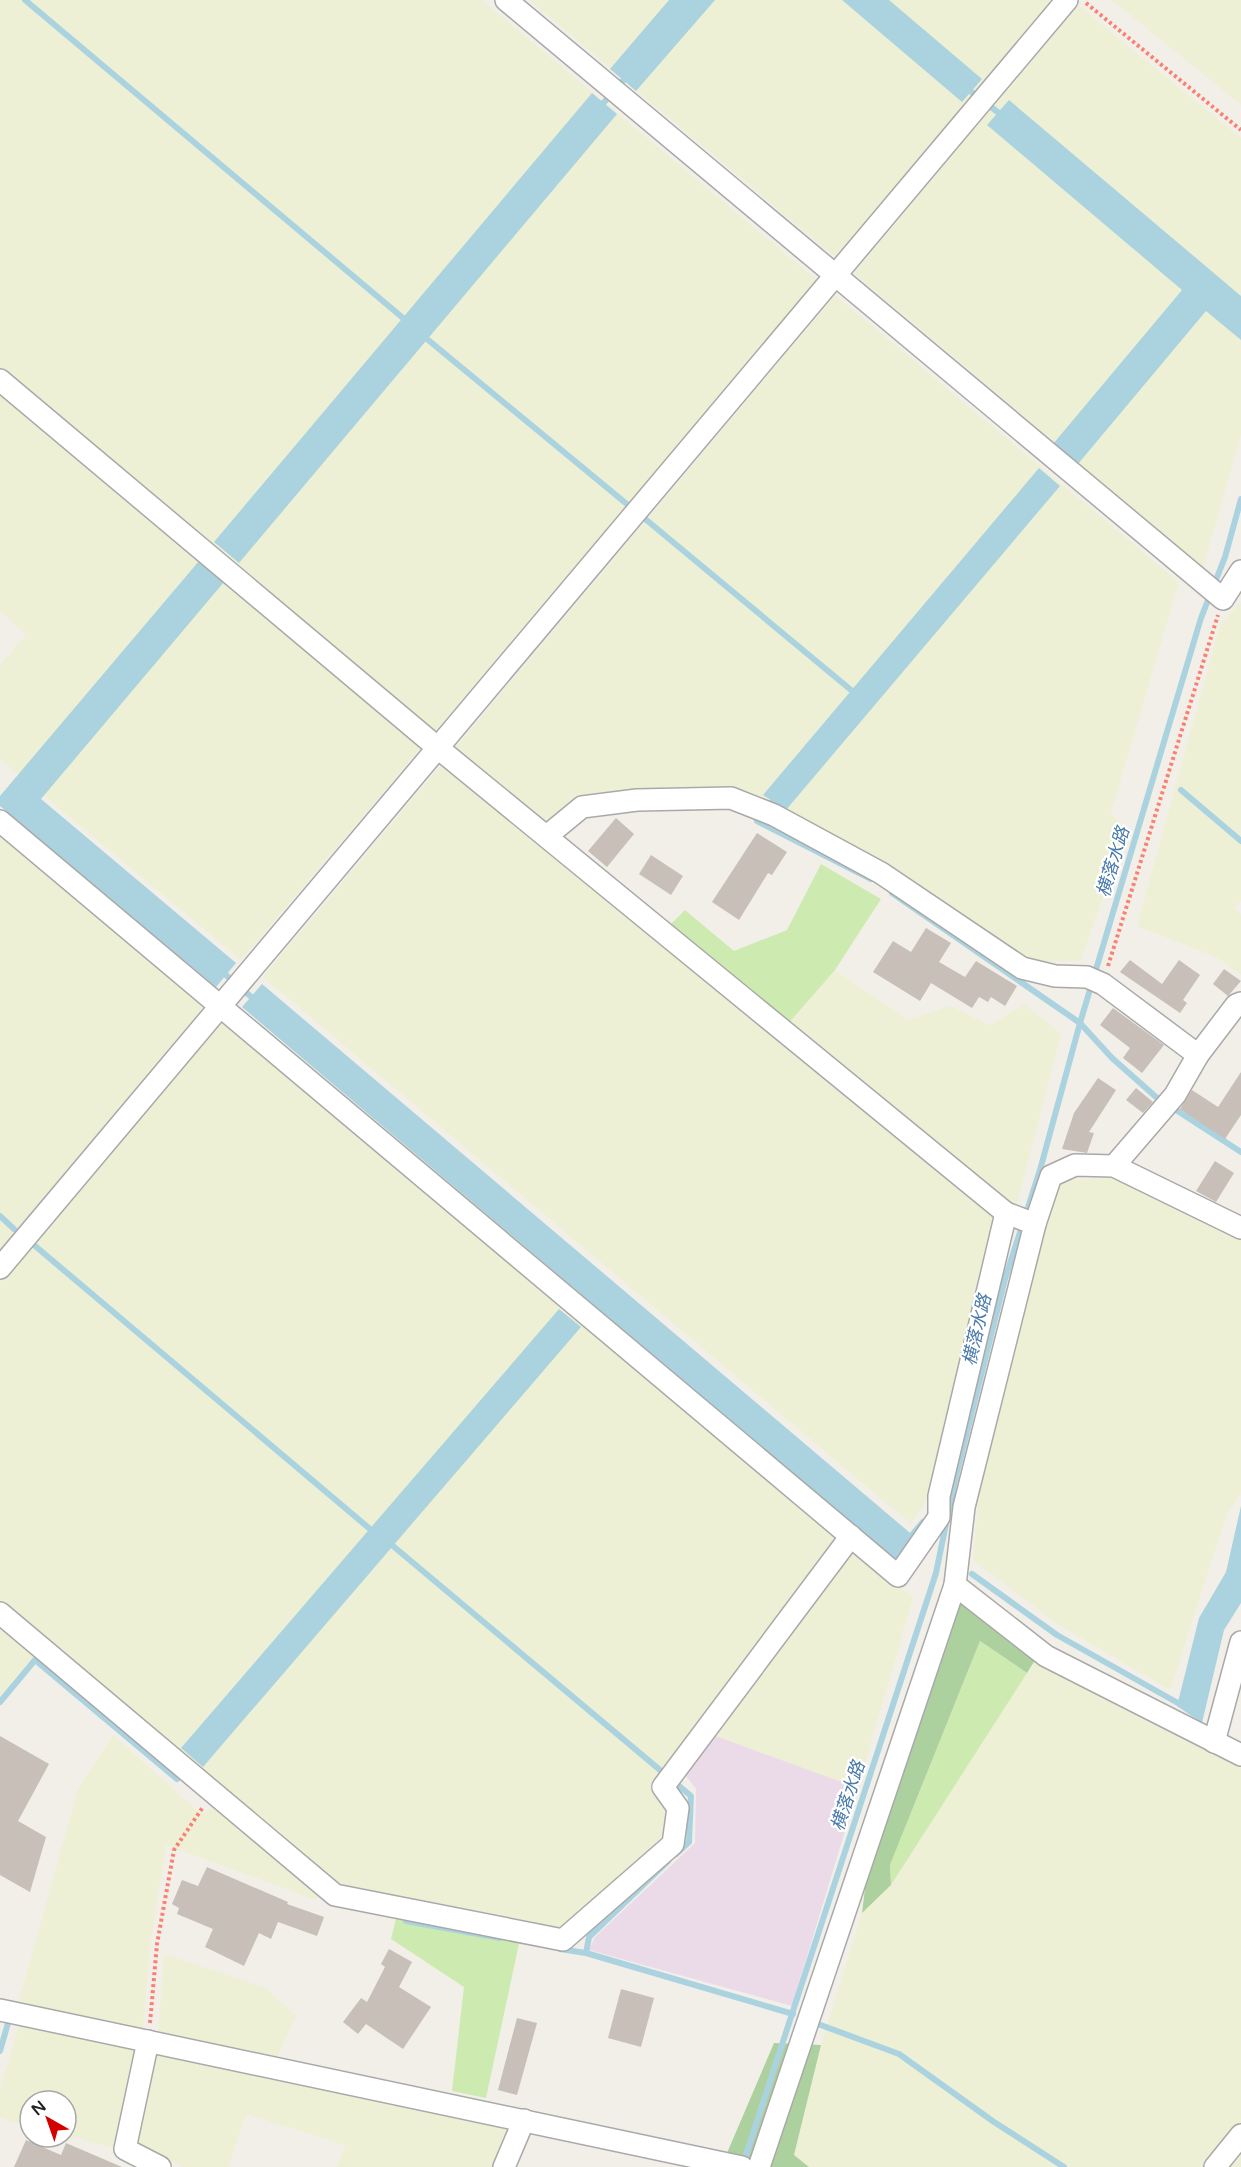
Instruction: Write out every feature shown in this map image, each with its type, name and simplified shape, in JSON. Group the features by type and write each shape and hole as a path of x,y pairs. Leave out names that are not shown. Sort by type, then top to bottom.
{"street":[{"path":"506,0 1223,599 1241,571"},
{"path":"0,1268 1067,0"},
{"path":"0,380 219,561 438,748 548,835 1006,1213 1035,1224"},
{"path":"548,835 582,807 637,800 730,798 765,811 882,873 1022,968 1055,976 1095,980 1198,1055"},
{"path":"0,821 898,1576 939,1517 939,1496 1006,1213"},
{"path":"1114,1166 1175,1095 1198,1055 1236,1005 1241,1003"},
{"path":"759,2167 955,1585 964,1507 1035,1224 1051,1176 1075,1165 1114,1166 1241,1228"},
{"path":"939,1496 964,1507"},
{"path":"0,1613 335,1896 563,1940 673,1844 678,1808 669,1780 851,1536"},
{"path":"955,1585 1046,1656 1241,1755"},
{"path":"1214,1742 1241,1642"},
{"path":"0,2010 736,2165"},
{"path":"148,2041 126,2150 160,2167"},
{"path":"504,2167 525,2120"},
{"path":"1215,2167 1241,2135"}],"path":[{"path":"1083,0 1241,130"},
{"path":"1095,980 1223,599"},
{"path":"148,2041 157,1944 174,1850 213,1793"}],"shaded area":[{"path":"713,1734 858,1788 792,2006 589,1950 595,1937 695,1843 696,1789 683,1772"}],"green space":[{"path":"0,0 482,0 817,280 241,960 0,759 0,665 26,635 0,611"},
{"path":"529,0 1054,0 836,258"},
{"path":"1112,0 1241,0 1241,105"},
{"path":"1078,5 1241,138 1241,435 1203,568 854,273"},
{"path":"835,295 1179,582 1111,813 1126,830 1081,961 1026,962 733,792 631,793 537,832 787,1025 835,970 908,1020 950,1006 990,1025 1025,1004 1061,1034 1018,1201 997,1216 928,1498 911,1524 263,977"},
{"path":"1241,602 1241,901 1234,907 1241,915 1241,975 1218,958 1137,926 1220,625"},
{"path":"0,832 206,1004 0,1249"},
{"path":"821,864 881,899 835,970 787,1025 669,926 685,910 734,951 787,930"},
{"path":"223,1018 913,1598 858,1788 713,1735 663,1797 671,1806 667,1839 561,1933 337,1886 45,1643 0,1696 0,1283"},
{"path":"1122,1177 1241,1236 1241,1495 1228,1511 1170,1690 1057,1624 973,1560 981,1475 1058,1181"},
{"path":"959,1597 1035,1660 1027,1673 980,1641 890,1865 891,1885 862,1913 866,1880"},
{"path":"980,1641 1027,1673 891,1885 890,1865"},
{"path":"1035,1660 1241,1763 1241,2167 809,2167 794,2155 821,2045 862,1913 891,1885"},
{"path":"113,1735 201,1814 217,1806 321,1893 316,1900 166,1845 150,1946 143,2030 18,2004 78,1789"},
{"path":"397,1915 520,1939 486,2098 452,2091 464,1987 391,1939"},
{"path":"164,1954 266,1988 296,2016 276,2059 158,2032"},
{"path":"19,2026 515,2126 496,2167 337,2167 345,2145 246,2114 229,2167 183,2167 133,2141 116,2149 78,2138 78,2089 18,2089 18,2123 0,2118 0,2089"},
{"path":"774,2043 821,2045 794,2155 809,2167 721,2167"}],"water":[{"path":"669,0 715,0 636,91 610,69"},
{"path":"842,0 889,0 982,79 962,102"},
{"path":"592,93 617,114 239,563 214,542"},
{"path":"1009,100 1241,296 1241,340 1206,311 1078,464 1053,444 1182,290 987,125"},
{"path":"1039,468 1060,486 786,810 763,795"},
{"path":"199,561 224,582 41,799 236,963 216,987 0,806 0,796"},
{"path":"262,984 916,1538 896,1561 242,1007"},
{"path":"559,1309 581,1327 203,1767 181,1748"},
{"path":"1241,1506 1241,1603 1224,1630 1202,1723 1177,1706 1199,1618 1226,1572"}],"building":[{"path":"616,818 634,834 607,867 588,851"},
{"path":"757,833 787,852 772,875 768,873 739,920 712,902"},
{"path":"651,855 683,876 671,895 639,874"},
{"path":"926,928 951,943 939,962 965,977 976,961 1017,986 1005,1006 991,997 988,1002 979,997 972,1008 931,983 920,1001 873,972 893,941 911,952"},
{"path":"1130,960 1162,984 1179,960 1200,975 1183,1000 1187,1003 1180,1013 1120,972"},
{"path":"1224,969 1241,981 1228,996 1213,984"},
{"path":"1113,1008 1164,1045 1142,1073 1123,1058 1130,1048 1100,1025"},
{"path":"1241,1072 1241,1115 1225,1139 1180,1109 1192,1090 1218,1107"},
{"path":"1098,1078 1116,1090 1089,1132 1094,1133 1087,1153 1062,1149 1074,1113"},
{"path":"1136,1088 1153,1102 1143,1113 1126,1100"},
{"path":"1215,1161 1234,1173 1216,1202 1196,1191"},
{"path":"0,1736 49,1764 18,1821 46,1837 30,1892 0,1875"},
{"path":"207,1867 288,1902 287,1904 324,1917 317,1936 278,1922 271,1939 259,1933 244,1966 205,1947 213,1929 177,1914 179,1908 172,1904 182,1880 198,1886"},
{"path":"389,1949 412,1962 399,1987 431,2007 403,2049 366,2024 358,2034 343,2022 361,1998 367,2002 385,1967 381,1964"},
{"path":"621,1989 654,1998 641,2047 608,2038"},
{"path":"517,2018 537,2023 517,2095 498,2090"},
{"path":"78,2148 122,2167 14,2167 22,2149 47,2149 61,2155 64,2149"}],"waterway":[{"path":"25,0 403,318"},
{"path":"599,108 628,75"},
{"path":"965,87 1004,117"},
{"path":"427,339 628,505"},
{"name":"横落水路","path":"743,2164 936,1573 955,1480 1005,1279 1040,1170 1080,1023 1201,618 1225,557 1241,499"},
{"path":"644,518 851,690"},
{"path":"1181,790 1241,841"},
{"path":"778,795 757,821 871,879"},
{"path":"892,893 1080,1023 1112,1058 1156,1097 1241,1152"},
{"path":"220,970 256,1001"},
{"path":"0,1216 14,1229"},
{"path":"34,1245 370,1529"},
{"path":"912,1535 923,1522"},
{"path":"393,1546 691,1796 689,1842 676,1854"},
{"path":"972,1574 1057,1635 1185,1707"},
{"path":"0,1702 35,1660 177,1779"},
{"path":"668,1861 589,1937 586,1953 793,2014"},
{"path":"406,1921 500,1938"},
{"path":"560,1949 586,1953"},
{"path":"0,2051 8,2023"},
{"path":"818,2024 899,2054 994,2122 1064,2167"}]}
